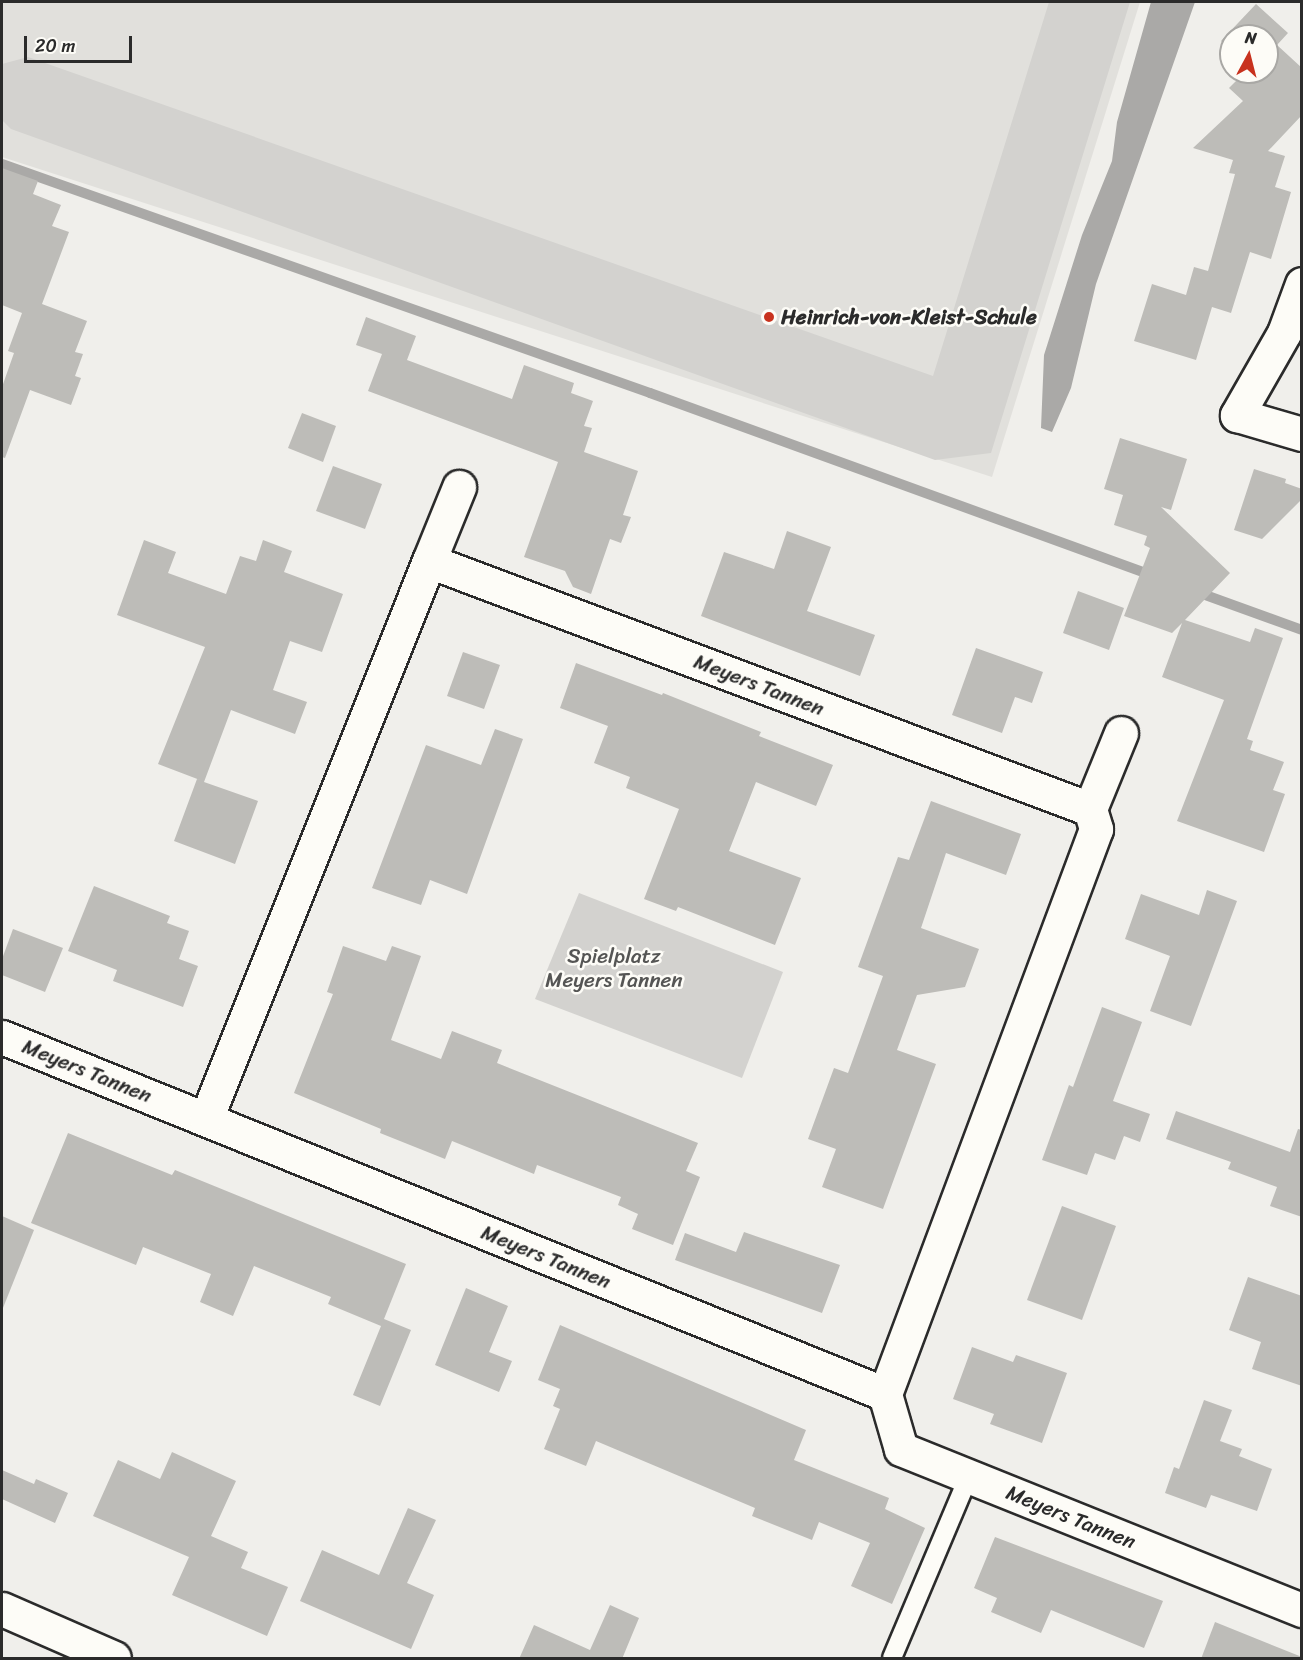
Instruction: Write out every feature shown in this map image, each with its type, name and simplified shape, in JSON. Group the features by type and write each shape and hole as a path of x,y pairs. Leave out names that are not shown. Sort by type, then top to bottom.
{"street":[{"path":"1302,284 1284,333 1237,415 1302,434"},
{"path":"206,1119 459,487"},
{"name":"Meyers Tannen","path":"429,561 1090,809"},
{"path":"885,1394 1096,829 1090,809 1121,733"},
{"name":"Meyers Tannen","path":"2,1037 885,1394 901,1449 1299,1600"},
{"path":"2,1609 114,1659"}],"lane":[{"path":"892,1659 969,1476"}],"shaded area":[{"name":"Heinrich-von-Kleist-Schule","path":"2,2 1140,2 992,477 2,157"},
{"path":"1151,2 1195,2 1096,284 1071,388 1052,432 1041,428 1044,355 1082,235 1112,161 1117,122"}],"green space":[{"path":"1049,2 1130,2 991,453 935,460 11,129 2,120 2,64 28,57 933,376"},
{"name":"Spielplatz Meyers Tannen","path":"579,893 783,972 742,1078 535,999"}],"building":[{"path":"1256,4 1278,24 1237,24"},
{"path":"1279,25 1288,33 1279,43"},
{"path":"1279,47 1302,68 1302,115 1268,151 1285,156 1275,187 1291,192 1271,259 1250,252 1231,313 1212,307 1196,360 1134,341 1152,284 1186,295 1194,267 1208,271 1235,174 1229,173 1233,160 1193,148 1243,101 1229,88 1233,84 1279,84"},
{"path":"2,168 38,181 33,194 61,205 52,226 69,232 42,304 87,321 75,352 83,354 75,376 81,378 71,405 30,390 5,458 2,457 2,387 14,353 8,351 22,313 2,305"},
{"path":"366,317 416,336 407,360 512,399 524,365 574,383 571,393 593,401 584,426 592,428 584,452 638,471 623,515 631,517 621,543 610,539 591,594 573,587 565,571 524,557 558,462 368,391 382,354 356,345"},
{"path":"302,413 336,426 323,462 288,448"},
{"path":"1120,438 1187,459 1171,510 1161,507 1230,573 1185,620 1250,642 1255,628 1283,638 1247,739 1253,741 1250,750 1284,762 1273,790 1285,794 1264,852 1177,821 1224,700 1162,677 1182,623 1172,633 1124,616 1150,548 1144,545 1147,536 1114,525 1123,495 1104,489"},
{"path":"333,466 382,484 365,529 316,511"},
{"path":"1254,469 1286,479 1285,483 1302,489 1302,499 1262,539 1234,530"},
{"path":"787,531 831,547 807,611 875,635 860,676 701,616 724,552 774,569"},
{"path":"144,540 176,552 168,573 226,594 240,556 256,561 263,540 292,551 284,572 343,594 322,652 290,641 273,690 307,702 295,734 231,710 204,782 258,801 235,864 174,841 197,779 200,780 158,764 205,647 117,615"},
{"path":"1078,591 1124,608 1109,650 1063,633"},
{"path":"976,648 1043,672 1032,703 1015,697 1002,733 952,715"},
{"path":"463,652 500,665 484,709 447,696"},
{"path":"576,663 662,695 663,693 761,732 759,736 833,765 816,806 756,782 729,851 801,878 775,945 678,907 676,911 644,899 679,809 626,788 630,777 594,763 608,726 560,708"},
{"path":"495,729 523,739 467,894 430,880 421,905 372,888 426,745 481,765"},
{"path":"931,801 1021,834 1006,875 946,853 921,928 979,949 965,987 917,995 897,1050 936,1064 883,1209 822,1187 836,1149 808,1139 834,1068 848,1073 883,976 858,967 898,857 909,860"},
{"path":"94,886 170,916 167,923 189,931 179,959 198,966 183,1007 113,981 117,970 68,951"},
{"path":"1207,890 1237,901 1191,1026 1150,1011 1170,956 1125,939 1141,894 1199,915"},
{"path":"13,929 63,948 45,992 2,975 2,959"},
{"path":"343,946 386,961 392,946 421,956 391,1040 441,1059 452,1031 502,1050 497,1063 698,1143 686,1171 700,1177 673,1245 632,1229 638,1214 618,1205 621,1197 537,1165 534,1174 452,1141 445,1159 380,1133 381,1129 294,1093 333,994 327,992"},
{"path":"1102,1007 1142,1022 1113,1101 1150,1114 1140,1142 1124,1136 1115,1160 1095,1153 1087,1175 1042,1160 1069,1085 1073,1087"},
{"path":"1176,1111 1290,1152 1298,1129 1302,1130 1302,1217 1270,1206 1277,1187 1228,1169 1231,1162 1166,1139"},
{"path":"68,1133 172,1175 175,1170 406,1264 384,1319 411,1330 380,1406 353,1395 381,1326 328,1304 331,1297 254,1266 233,1316 200,1302 211,1274 143,1247 136,1265 31,1223"},
{"path":"1062,1206 1116,1226 1082,1320 1027,1300"},
{"path":"2,1216 34,1230 3,1308 2,1308"},
{"path":"744,1232 840,1265 822,1313 675,1260 685,1233 736,1252"},
{"path":"1248,1277 1302,1296 1302,1386 1252,1369 1261,1342 1229,1330"},
{"path":"466,1288 508,1306 489,1352 512,1361 499,1392 435,1365"},
{"path":"560,1325 806,1430 794,1460 889,1498 885,1509 925,1528 892,1604 851,1586 870,1543 819,1522 812,1540 752,1516 755,1508 596,1441 586,1466 544,1449 560,1409 553,1406 560,1389 538,1380"},
{"path":"972,1347 1013,1362 1016,1355 1067,1373 1042,1443 990,1424 994,1414 953,1399"},
{"path":"1204,1400 1232,1410 1220,1441 1242,1449 1239,1456 1272,1469 1257,1511 1211,1495 1206,1508 1165,1493 1174,1467 1179,1469"},
{"path":"172,1452 236,1481 211,1536 248,1552 241,1568 288,1587 267,1636 172,1595 189,1557 93,1516 118,1460 160,1479"},
{"path":"2,1470 34,1484 36,1479 68,1493 55,1523 2,1499"},
{"path":"408,1508 436,1520 407,1583 434,1595 411,1649 300,1601 322,1550 379,1575"},
{"path":"995,1537 1163,1601 1144,1648 1051,1610 1041,1633 991,1612 997,1598 974,1588"},
{"path":"610,1605 639,1618 622,1659 519,1659 534,1625 590,1650"},
{"path":"1215,1622 1302,1657 1302,1659 1201,1659"}],"waterway":[{"path":"2,164 650,393 1154,576"},
{"path":"1197,592 1302,630"}],"place":[{"name":"Heinrich-von-Kleist-Schule","path":"769,317"}]}
